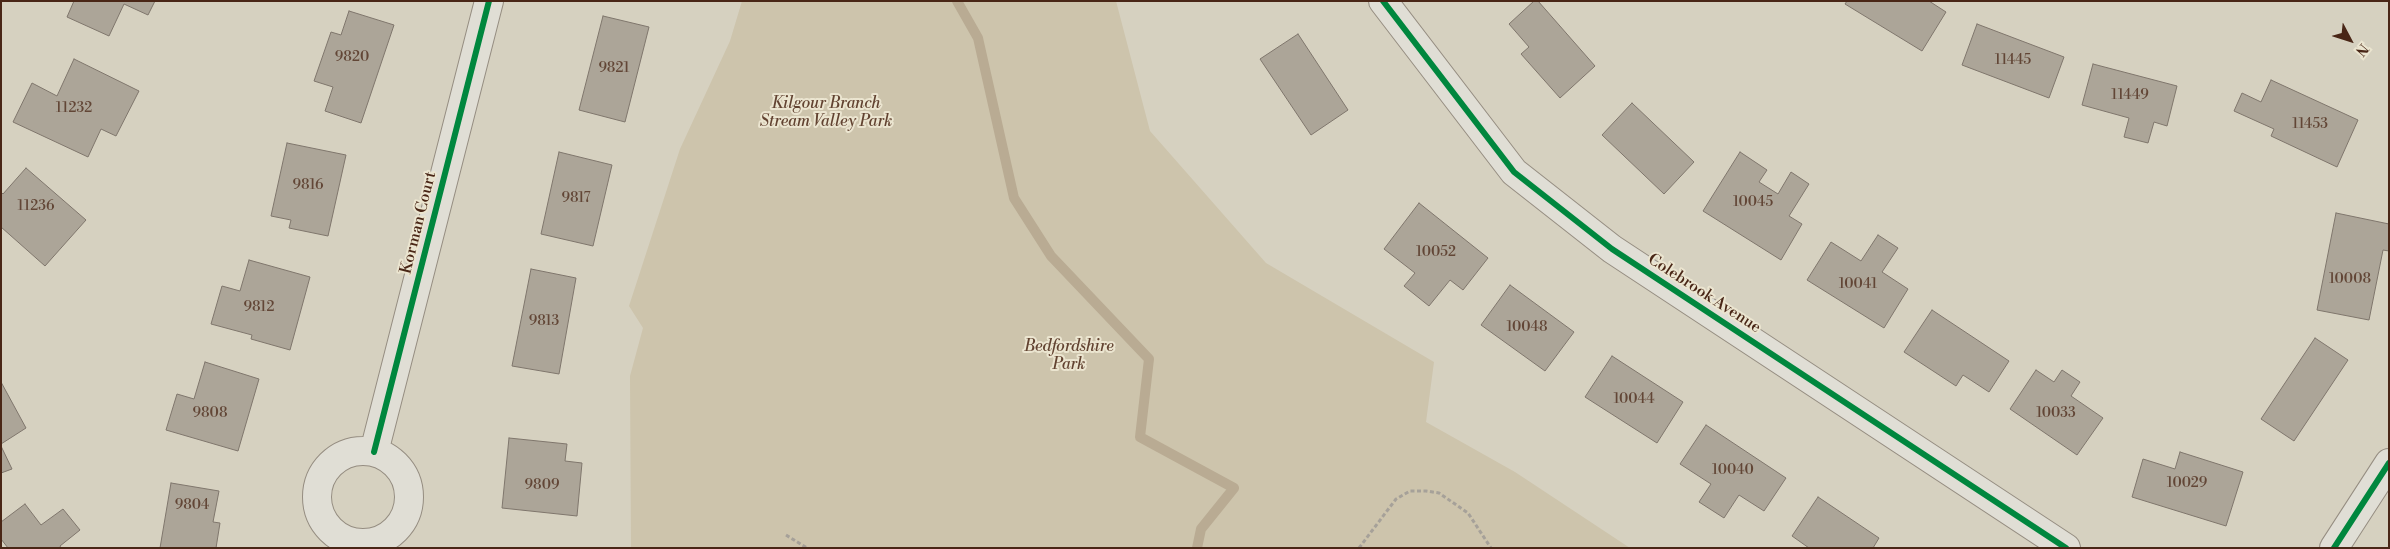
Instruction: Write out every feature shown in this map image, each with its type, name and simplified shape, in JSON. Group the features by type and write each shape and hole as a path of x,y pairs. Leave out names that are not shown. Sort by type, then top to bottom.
{"street":[{"name":"Korman Court","path":"374,452 489,1"},
{"name":"Colebrook Avenue","path":"1383,1 1514,172 1612,249 2066,548"},
{"path":"2334,548 2389,464"}],"path":[{"path":"1359,548 1396,499 1410,491 1426,490 1439,493 1468,513 1491,548"},
{"path":"786,535 807,548"}],"green space":[{"name":"Bedfordshire Park","path":"742,1 1116,1 1150,131 1266,263 1434,362 1426,422 1515,472 1630,548 631,548 630,376 643,328 629,306 680,149 730,41"}],"building":[{"path":"74,1 155,1 148,15 124,4 109,36 67,17"},
{"path":"1534,1 1538,1 1595,66 1560,98 1521,54 1529,47 1509,24"},
{"path":"1847,1 1929,1 1946,12 1922,51 1845,4"},
{"path":"349,11 394,25 361,123 325,111 333,87 314,81 331,32 341,35"},
{"path":"603,16 649,27 625,122 579,110"},
{"path":"1977,24 2064,57 2049,98 1962,65"},
{"path":"1298,34 1348,110 1311,135 1260,59"},
{"path":"74,59 139,91 116,136 101,129 88,157 13,122 32,83 57,96"},
{"path":"2093,64 2177,86 2167,126 2154,122 2148,143 2124,137 2129,118 2082,105"},
{"path":"2271,80 2358,120 2337,167 2271,136 2274,129 2234,111 2242,93 2261,102"},
{"path":"1632,103 1694,162 1664,194 1602,135"},
{"path":"287,143 346,155 328,236 289,228 291,220 271,216"},
{"path":"559,152 612,165 593,246 541,234"},
{"path":"1740,152 1767,170 1759,182 1778,194 1791,172 1809,184 1789,216 1802,224 1781,260 1703,211"},
{"path":"26,168 86,220 45,266 1,227 1,192 3,194"},
{"path":"1419,203 1488,258 1463,290 1450,280 1429,306 1404,286 1415,273 1384,249"},
{"path":"2336,213 2389,224 2389,251 2383,250 2369,320 2317,310"},
{"path":"1878,235 1898,248 1882,272 1908,289 1884,328 1807,280 1831,242 1861,261"},
{"path":"249,260 310,277 290,350 251,339 252,335 211,324 222,286 240,291"},
{"path":"531,269 576,278 559,374 512,366"},
{"path":"1510,285 1574,332 1545,371 1481,325"},
{"path":"1932,310 2009,361 1989,392 1963,375 1956,386 1904,352"},
{"path":"2315,338 2348,360 2294,441 2261,419"},
{"path":"1612,356 1683,402 1657,443 1585,397"},
{"path":"205,362 259,379 238,451 166,430 177,394 194,399"},
{"path":"2036,370 2054,382 2062,370 2080,382 2071,396 2103,418 2077,455 2010,409"},
{"path":"1,382 26,428 1,444"},
{"path":"1706,425 1786,478 1764,511 1739,495 1724,518 1699,502 1711,484 1680,464"},
{"path":"509,438 567,444 565,461 582,463 577,516 502,508"},
{"path":"1,446 12,469 1,473"},
{"path":"2180,452 2243,472 2226,526 2132,497 2143,459 2175,469"},
{"path":"171,483 219,491 213,522 220,523 216,548 160,548"},
{"path":"1818,497 1879,538 1873,548 1809,548 1792,536"},
{"path":"25,504 41,525 63,509 80,530 60,546 61,548 8,548 1,539 1,522"}],"waterway":[{"path":"957,1 978,38 1014,198 1051,256 1149,359 1140,437 1234,488 1201,529 1197,548"}],"cycle path":[{"path":"374,452 489,1"},
{"path":"1383,1 1514,172 1612,249 2066,548"},
{"path":"2334,548 2389,463"}],"park label":[{"name":"Kilgour Branch Stream Valley Park","path":"826,113"}]}
